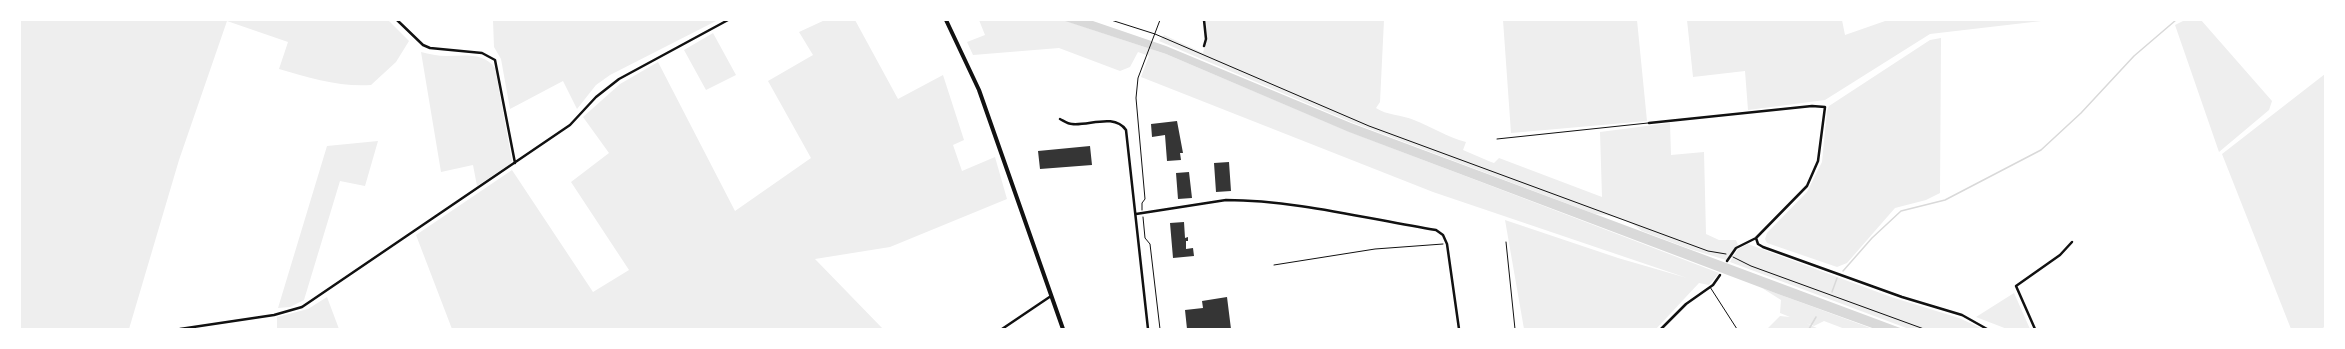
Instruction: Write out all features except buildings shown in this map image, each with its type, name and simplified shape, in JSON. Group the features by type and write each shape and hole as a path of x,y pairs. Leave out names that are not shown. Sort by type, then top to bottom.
{"main road":[{"path":"946,20 979,90 1063,329"}],"street":[{"path":"397,20 423,45 430,48 482,53 495,60 516,164"},
{"path":"180,329 276,315 302,307 516,164 570,125 596,97 614,82 728,20"},
{"path":"1204,20 1206,39 1204,46"},
{"path":"1649,123 1812,106 1825,107 1818,161 1807,186 1756,238 1736,248 1727,261"},
{"path":"1060,119 1070,125 1109,121 1122,125 1128,139 1148,329"},
{"path":"1136,214 1226,200 1240,200 1307,208 1436,230 1443,235 1447,244 1459,329"},
{"path":"1756,238 1758,244 1763,247 1902,297 1958,313 1987,329"},
{"path":"2035,329 2016,286 2060,255 2072,242"},
{"path":"1661,329 1686,304 1710,287 1720,275"},
{"path":"1002,329 1051,296"}],"lane":[{"path":"1498,139 1649,123"},
{"path":"1710,287 1737,329"}],"path":[{"path":"1111,20 1155,34 1369,126 1708,251 1730,255 1751,266 1924,329"},
{"path":"1160,20 1138,78 1136,98 1145,199 1142,205 1145,238 1150,244 1160,329"},
{"path":"1506,242 1515,329"},
{"path":"1274,265 1375,249 1447,244"}],"shaded area":[{"path":"20,20 388,20 409,41 396,62 371,85 347,85 313,79 279,69 288,42 227,21 179,160 129,329 20,329"},
{"path":"493,20 718,20 610,75 596,85 577,109 563,81 510,109 501,59 494,47"},
{"path":"825,20 855,20 898,99 943,75 964,140 953,145 962,171 995,157 1007,199 890,247 815,259 883,329 452,329 416,235 512,170 593,292 629,270 571,182 609,153 583,117 620,84 658,62 735,211 811,158 768,81 813,55 799,32"},
{"path":"979,20 1063,20 1166,54 1350,132 1719,273 1709,285 1699,283 1656,329 1524,329 1505,220 1618,258 1687,278 1433,192 1141,77 1149,56 1138,52 1130,67 1120,71 1059,48 973,55 967,42 985,35"},
{"path":"1062,20 1090,20 1166,46 1351,123 1903,329 1875,329 1778,294 1349,132 1166,54"},
{"path":"1206,20 1384,20 1380,102 1376,108 1384,112 1414,120 1466,142 1463,150 1491,162 1494,163 1499,158 1602,197 1600,132 1670,123 1671,155 1704,152 1706,234 1719,240 1736,240 1738,245 1726,260 1690,249 1642,231 1626,221 1595,214 1351,122 1159,41 1164,35 1203,53 1207,37"},
{"path":"1503,20 1637,20 1647,121 1511,133"},
{"path":"1687,20 1842,20 1845,35 1888,20 2050,20 1930,34 1825,100 1748,110 1745,71 1693,77"},
{"path":"2185,20 2201,20 2272,101 2269,110 2219,152 2175,25"},
{"path":"713,33 736,75 706,90 684,50"},
{"path":"1941,38 1940,193 1926,200 1895,208 1847,263 1837,267 1767,243 1765,239 1767,233 1807,192 1822,162 1827,111 1829,106 1930,40"},
{"path":"421,52 440,56 479,57 485,59 495,68 512,161 510,164 477,186 473,165 441,172"},
{"path":"2325,74 2325,326 2322,329 2291,329 2222,154"},
{"path":"378,141 365,186 340,181 304,300 290,307 278,308 327,146"},
{"path":"1748,244 1891,297 1959,318 1983,329 1909,329 1730,262 1738,249"},
{"path":"1762,288 1873,329 1845,329 1824,321 1814,326 1806,323 1819,329 1767,329 1780,316 1790,317 1780,313 1781,300"},
{"path":"2014,293 2030,329 2007,329 1976,317"},
{"path":"327,297 339,329 277,329 277,317 308,309"}],"waterway":[{"path":"1843,271 1872,238 1901,211 1945,200 2041,150 2081,113 2134,56 2176,20"},
{"path":"1832,292 1837,278"},
{"path":"1809,329 1816,317"}]}
